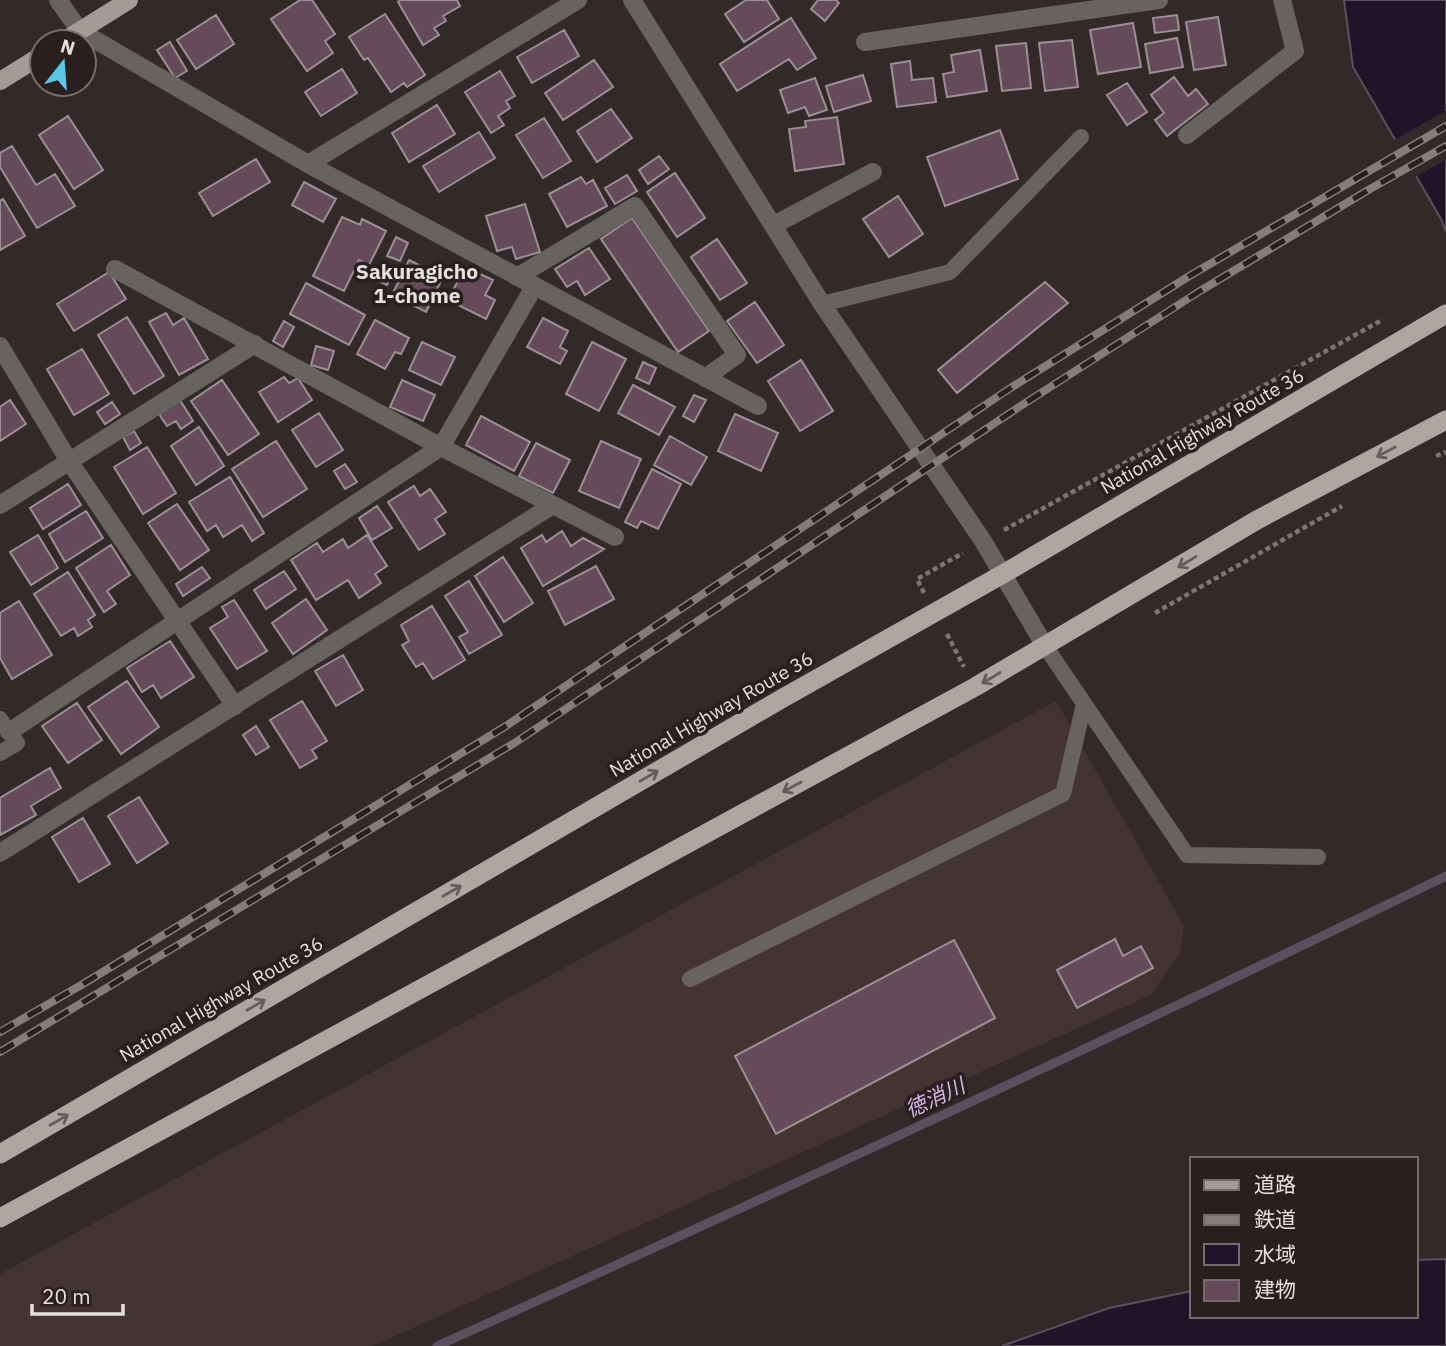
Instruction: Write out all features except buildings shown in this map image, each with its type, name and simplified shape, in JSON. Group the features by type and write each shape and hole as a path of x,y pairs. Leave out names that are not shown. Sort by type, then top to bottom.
{"highway":[{"name":"National Highway Route 36","path":"0,1154 783,698 1003,574 1444,315"},
{"path":"0,1218 975,687 1257,520 1446,420"}],"main road":[{"path":"85,28 129,0"},
{"path":"0,81 28,63"}],"street":[{"path":"58,0 78,28"},
{"path":"308,164 578,0"},
{"path":"632,0 822,304 983,541 1045,646"},
{"path":"865,42 1159,0"},
{"path":"1187,135 1295,51 1282,0"},
{"path":"98,42 308,164 758,406"},
{"path":"774,225 873,172"},
{"path":"517,277 635,206 737,355 705,378"},
{"path":"115,269 441,447 615,537"},
{"path":"4,725 177,620 441,447 534,287"},
{"path":"0,505 255,344"},
{"path":"0,346 69,461 235,706"},
{"path":"0,853 553,505"}],"lane":[{"path":"822,304 950,272 1081,137"},
{"path":"1045,646 1187,855 1318,857"},
{"path":"690,979 1063,794 1084,704"},
{"path":"0,753 17,743 4,725"}],"path":[{"path":"975,687 917,579 1383,319"},
{"path":"1424,462 1446,452"},
{"path":"1154,613 1344,505"}],"shaded area":[{"path":"1056,701 1184,926 1180,953 1151,995 373,1346 0,1346 0,1274"}],"water":[{"path":"1344,0 1446,0 1446,232 1353,67"},
{"path":"1446,1259 1446,1346 1002,1346 1109,1308 1190,1291 1190,1318 1418,1318 1418,1260"}],"pier":[{"path":"1446,111 1446,160 1413,178 1392,141"}],"waterway":[{"name":"徳消川","path":"437,1346 943,1115 1446,876"}],"railway":[{"path":"0,1032 506,726 1012,387 1191,275 1446,126"},
{"path":"0,1052 516,742 1016,409 1200,291 1446,146"}],"district":[{"name":"Sakuragicho 1-chome","path":"417,284"}]}
